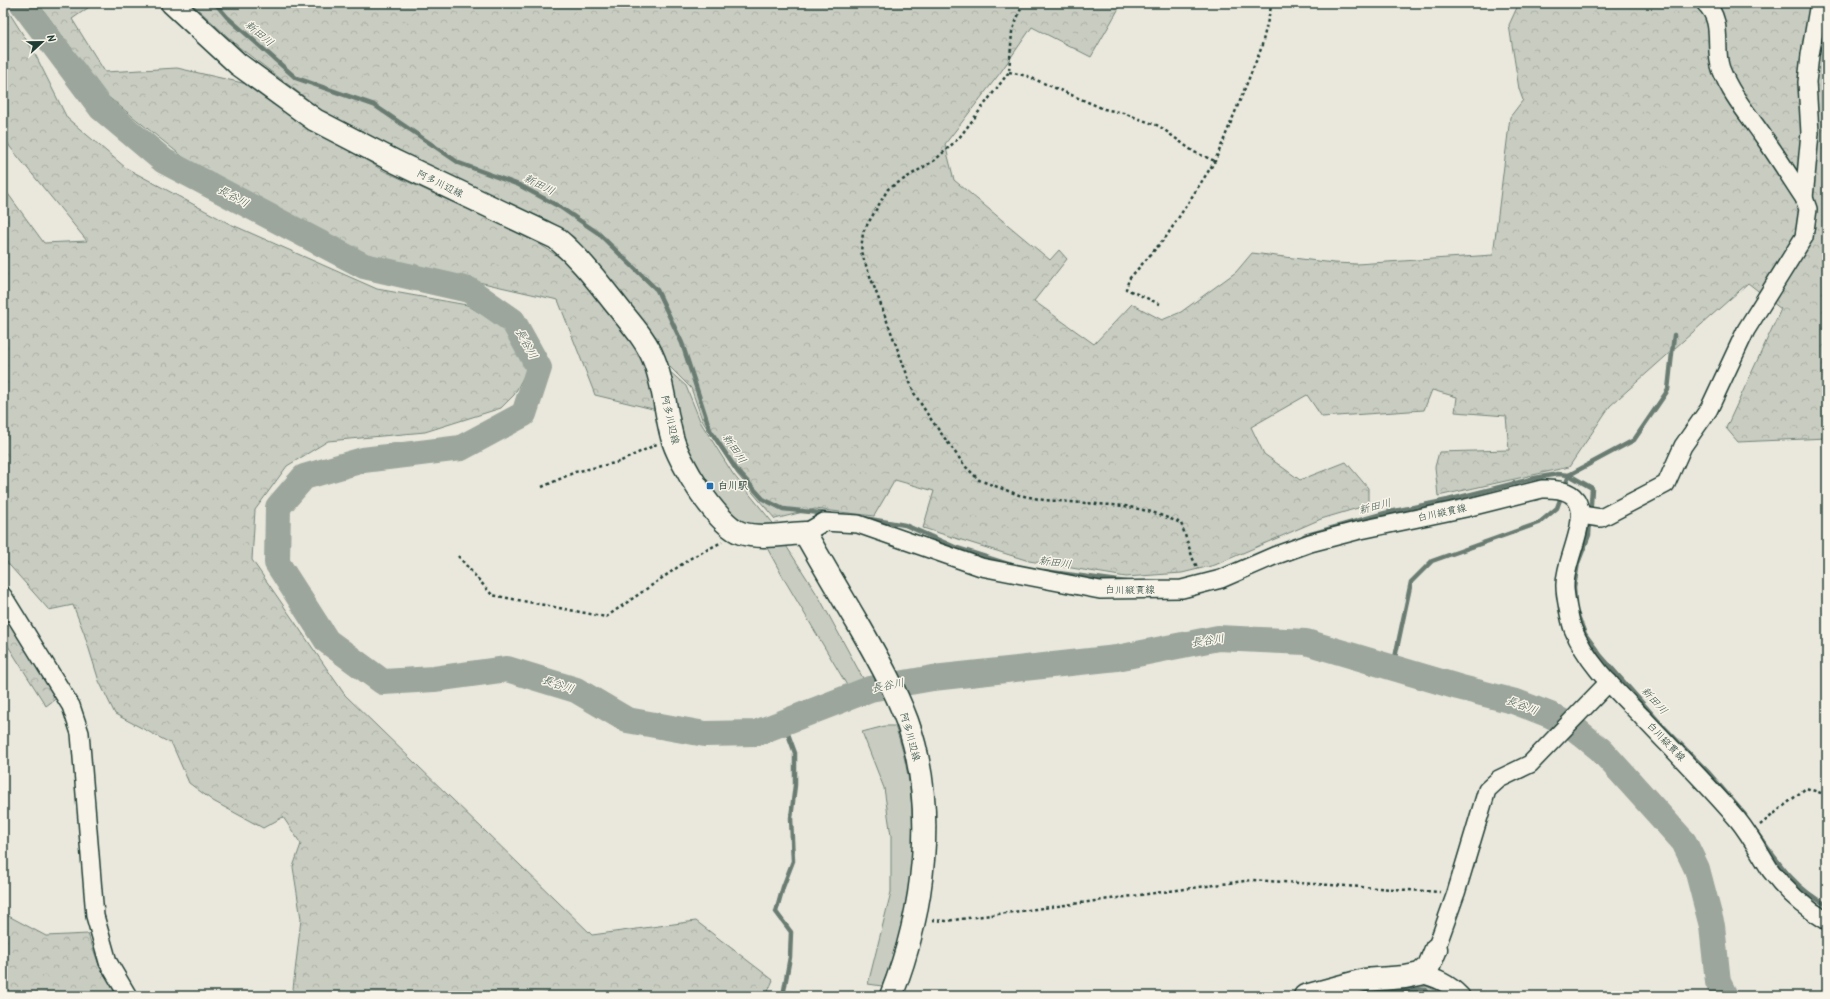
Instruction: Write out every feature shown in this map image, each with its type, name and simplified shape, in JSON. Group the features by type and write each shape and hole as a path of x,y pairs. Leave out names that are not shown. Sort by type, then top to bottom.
{"main road":[{"name":"阿多川辺線","path":"172,3 238,64 315,120 396,162 556,238 575,254 645,341 654,360 664,391 672,437 680,458 703,495 719,516 740,532"},
{"path":"740,532 769,535 805,533"},
{"name":"阿多川辺線","path":"805,533 885,672 907,721 919,768 924,803 923,863 915,920 908,950 891,996"},
{"path":"1305,996 1364,980 1405,977 1420,974 1429,966 1436,949"}],"street":[{"path":"1590,517 1666,484 1683,446 1709,410 1746,330 1804,237 1808,209 1804,198 1764,136 1732,94 1721,68 1717,24 1712,9 1705,3"},
{"path":"1804,198 1810,133 1807,82 1819,3"},
{"name":"白川縦貫線","path":"805,533 824,522 858,524 989,569 1100,590 1182,589 1221,579 1274,556 1310,543 1356,531 1466,508 1523,493 1552,489 1564,492 1576,500 1590,517 1565,587 1572,628 1585,654 1609,682 1739,822 1781,883 1806,907 1827,921"},
{"path":"3,596 72,706 80,732 95,916 108,962 128,996"},
{"path":"1436,949 1456,894 1487,790 1499,779 1530,764 1609,682"},
{"path":"1420,974 1440,979 1455,989 1462,996"}],"path":[{"path":"1023,3 1012,32 1009,72 959,138 935,160 888,189 863,232 861,252 914,393 930,418 965,466 979,480 1019,495 1044,500 1125,506 1152,512 1181,523 1193,559 1201,575"},
{"path":"1160,304 1126,289 1129,279 1166,237 1215,161 1261,49 1272,3"},
{"path":"1009,72 1027,76 1104,109 1123,113 1159,126 1194,152 1215,161"},
{"path":"542,488 575,472 619,462 672,437"},
{"path":"458,556 492,596 606,617 690,558 740,532"},
{"path":"1758,826 1806,788 1827,795"},
{"path":"915,920 946,921 1252,880 1456,894"}],"green space":[{"path":"3,3 34,52 67,118 126,168 228,223 377,289 467,305 501,326 519,348 528,368 514,395 501,408 425,432 328,441 287,466 255,510 252,560 345,695 592,935 696,921 773,980 766,996 296,996 293,989 301,919 293,867 301,844 283,817 263,828 213,801 189,783 172,744 115,714 99,681 84,633 73,605 49,610 3,558 3,187 44,243 87,241 10,147 3,134"},
{"path":"38,3 95,3 72,19 105,72 177,68 247,84 382,170 529,237 562,259 610,312 645,360 661,411 595,395 558,300 377,259 316,231 193,165 107,96"},
{"path":"191,3 1122,3 1091,57 1032,27 1000,73 945,144 954,180 1050,260 1059,250 1067,259 1034,301 1094,344 1132,304 1162,320 1181,312 1236,272 1252,253 1334,263 1357,264 1493,255 1510,117 1523,100 1519,89 1509,25 1519,3 1827,3 1827,438 1738,442 1726,428 1781,309 1748,283 1610,406 1569,467 1438,496 1435,467 1439,452 1509,450 1506,416 1455,412 1457,397 1432,390 1424,410 1322,417 1307,395 1251,427 1264,454 1300,480 1346,462 1368,488 1368,505 1321,519 1215,565 1182,573 1126,577 1029,561 923,528 934,491 895,480 874,516 815,509 775,519 737,474 703,422 691,388 669,366 631,305 574,237 549,221 412,163 340,124 240,48"},
{"path":"668,370 686,386 701,423 733,474 777,528 751,527 731,517 715,499 682,440"},
{"path":"785,544 820,599 865,682 848,687 766,546"},
{"path":"3,606 58,697 46,706 3,638"},
{"path":"885,726 895,726 903,752 912,804 913,831 910,885 906,912 898,944 882,986 868,984 891,892 891,836 884,788 862,732"},
{"path":"3,913 46,936 88,934 100,968 120,996 3,996"},
{"path":"1426,986 1448,996 1382,996"}],"waterway":[{"name":"長谷川","path":"22,3 101,108 164,161 364,266 469,290 513,321 539,368 524,414 461,448 363,460 304,477 278,507 277,563 327,641 383,682 434,679 507,669 576,690 627,720 705,734 756,733 870,689 933,678 1117,658 1218,638 1306,642 1458,687 1516,702 1550,715 1574,728 1601,750 1684,842 1697,869 1712,926 1718,982 1725,996"},
{"name":"新田川","path":"215,3 227,17 296,78 374,105 459,163 519,185 560,207 598,233 657,290 682,343 710,430 736,469 763,499 783,509 829,514"},
{"path":"1393,667 1411,582 1432,561 1539,523 1557,508 1569,475 1634,440 1668,390 1674,335"},
{"name":"新田川","path":"1304,536 1385,513 1448,500 1535,478 1558,474 1569,475 1592,488 1589,535 1578,563 1574,587 1575,603"},
{"name":"新田川","path":"864,518 905,525 957,548 1011,565"},
{"name":"新田川","path":"1044,571 1126,582"},
{"name":"新田川","path":"1577,613 1585,634 1601,656 1660,723 1708,772 1745,815"},
{"path":"783,996 790,957 791,932 776,912 783,887 793,861 791,818 795,785 795,753 784,723"},
{"name":"新田川","path":"1757,833 1796,883 1805,891 1827,905"},
{"path":"1368,990 1426,990 1429,996"}],"place":[{"name":"白川駅","path":"710,486"}]}
